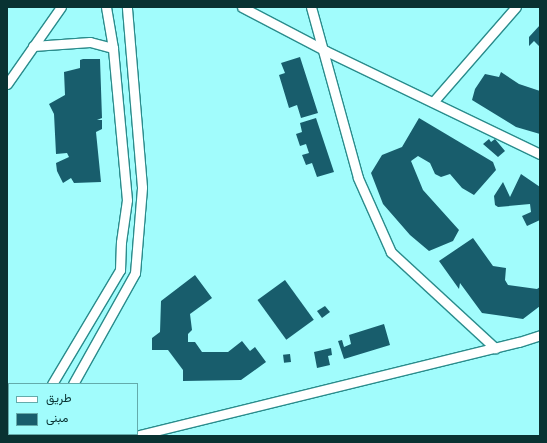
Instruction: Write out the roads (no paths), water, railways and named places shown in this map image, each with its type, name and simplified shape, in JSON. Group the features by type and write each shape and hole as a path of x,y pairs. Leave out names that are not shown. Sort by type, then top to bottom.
{"street":[{"path":"7,84 61,7"},
{"path":"53,383 120,270 120,242 128,200 114,48 106,7"},
{"path":"74,383 135,273 142,187 127,7"},
{"path":"242,7 324,50 540,154"},
{"path":"311,7 358,178 391,252 495,348"},
{"path":"433,102 516,7"},
{"path":"33,46 90,42 114,48"},
{"path":"136,436 495,348 540,335"}]}
